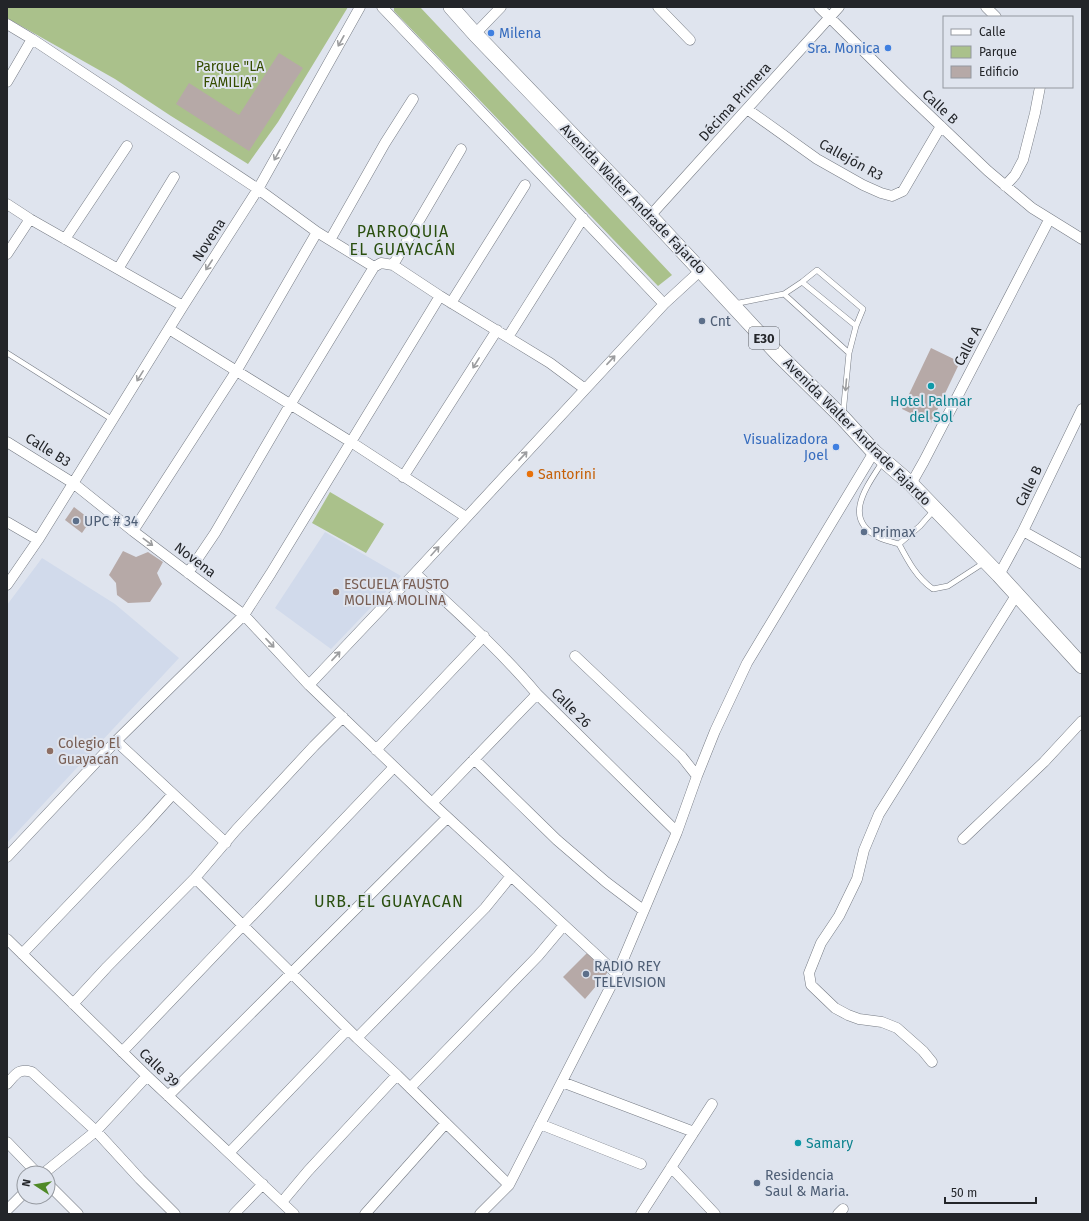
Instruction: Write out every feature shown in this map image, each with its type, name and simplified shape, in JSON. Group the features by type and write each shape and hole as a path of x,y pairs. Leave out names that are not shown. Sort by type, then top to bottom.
{"main road":[{"name":"Avenida Walter Andrade Fajardo","path":"451,7 475,34 701,270 778,354 879,456 911,484 1000,575 1082,666"}],"street":[{"name":"Novena","path":"7,585 38,540 183,306 258,190 360,7"},
{"path":"382,7 664,304"},
{"path":"475,34 501,7"},
{"path":"658,7 690,40"},
{"name":"Calle B","path":"819,7 1005,186 1049,220 1082,239"},
{"name":"Décima Primera","path":"650,216 830,19 839,7"},
{"path":"986,7 995,16"},
{"path":"7,24 32,39 258,190 317,232 374,267"},
{"path":"7,82 32,39"},
{"path":"1005,186 1015,175 1024,160 1040,88"},
{"path":"330,240 385,143 413,99"},
{"name":"Callejón R3","path":"747,109 817,159 864,185 881,193 892,196 903,191 941,126"},
{"path":"65,239 127,146"},
{"path":"393,265 461,149"},
{"path":"118,269 174,177"},
{"path":"451,303 525,185"},
{"path":"7,204 30,219 183,306"},
{"path":"508,337 583,218"},
{"path":"7,254 30,219"},
{"name":"Calle A","path":"911,484 1049,220"},
{"path":"133,531 236,370 317,232"},
{"path":"188,573 215,533 290,405 374,267 381,263 393,265 451,303 550,363 585,389"},
{"path":"309,685 415,573 664,304 701,270"},
{"path":"7,857 116,740 244,615 440,296"},
{"path":"169,329 351,442 466,517"},
{"path":"403,477 496,330"},
{"name":"Calle B","path":"1000,575 1082,409"},
{"name":"Calle B3","path":"7,442 74,483"},
{"path":"480,1214 509,1185 617,974 677,832 715,731 748,663 879,456"},
{"name":"Novena","path":"74,483 133,531 244,615 309,685 376,750 447,818 617,974"},
{"path":"7,522 38,540"},
{"path":"1023,531 1082,564"},
{"path":"415,573 484,636 517,669 537,694"},
{"path":"932,1062 923,1051 897,1028 882,1022 859,1019 835,1008 811,985 810,973 821,943 839,916 857,879 864,850 879,814 1017,594"},
{"path":"376,750 484,636"},
{"path":"575,656 682,757 697,776"},
{"name":"Calle 26","path":"432,803 537,694 677,832"},
{"path":"74,1004 107,967 195,878 236,830 343,717"},
{"path":"963,839 1044,762 1082,721"},
{"path":"116,740 226,843"},
{"path":"474,759 558,840 606,882 643,910"},
{"path":"122,1052 244,926 394,767"},
{"path":"22,954 173,794"},
{"path":"168,1096 447,818"},
{"path":"357,1038 485,908 511,876"},
{"path":"195,878 509,1185"},
{"path":"410,1088 538,956 564,925"},
{"name":"Calle 39","path":"7,939 147,1076 294,1214"},
{"path":"229,1154 348,1029"},
{"path":"7,1084 18,1071 24,1070 32,1072 96,1131 140,1179 175,1214"},
{"path":"282,1202 308,1171 397,1075"},
{"path":"54,1165 96,1131 147,1076"},
{"path":"562,1082 694,1132"},
{"path":"641,1214 712,1104"},
{"path":"365,1214 446,1123"},
{"path":"540,1124 641,1164"},
{"path":"7,1142 29,1165"},
{"path":"671,1167 715,1214"},
{"path":"234,1214 263,1184"},
{"path":"56,1192 78,1214"},
{"path":"7,1210 16,1201"}],"lane":[{"path":"733,304 784,294 817,270 863,308 856,326 849,353 843,418"},
{"path":"802,282 856,326"},
{"path":"784,294 849,353"},
{"path":"7,352 113,420"},
{"path":"879,456 861,499 858,512 861,520 869,531 878,537 898,544 921,578 933,589 948,586 986,561"},
{"path":"898,544 920,526 935,509"}],"shaded area":[{"name":"ESCUELA FAUSTO MOLINA MOLINA","path":"325,532 401,576 331,649 275,608"},
{"name":"Colegio El Guayacán","path":"42,558 115,604 179,658 7,843 7,605"}],"green space":[{"name":"Parque \"LA FAMILIA\"","path":"7,7 348,7 278,122 248,164 115,79 7,18"},
{"path":"394,7 420,7 672,275 658,286 394,11"},
{"path":"330,492 384,524 366,553 312,523"}],"building":[{"path":"279,53 303,68 249,151 176,104 189,83 239,115"},
{"name":"Hotel Palmar del Sol","path":"931,348 960,362 931,423 902,409"},
{"path":"74,507 91,520 82,533 65,520"},
{"path":"123,551 136,557 148,552 163,562 157,573 162,584 150,602 128,603 117,595 116,583 109,575"},
{"name":"RADIO REY TELEVISION","path":"587,953 608,972 585,999 563,977"}],"place":[{"name":"Milena","path":"491,33"},
{"name":"Sra. Monica","path":"888,48"},
{"name":"Cnt","path":"702,321"},
{"name":"Hotel Palmar del Sol","path":"931,386"},
{"name":"Visualizadora Joel","path":"836,447"},
{"name":"Santorini","path":"530,474"},
{"name":"UPC # 34","path":"76,521"},
{"name":"Primax","path":"864,532"},
{"name":"ESCUELA FAUSTO MOLINA MOLINA","path":"336,592"},
{"name":"Colegio El Guayacán","path":"50,751"},
{"name":"RADIO REY TELEVISION","path":"586,974"},
{"name":"Samary","path":"798,1143"},
{"name":"Residencia Saul & Maria.","path":"757,1183"}],"district":[{"name":"PARROQUIA EL GUAYACÁN","path":"403,240"},
{"name":"URB. EL GUAYACAN","path":"389,901"}]}
